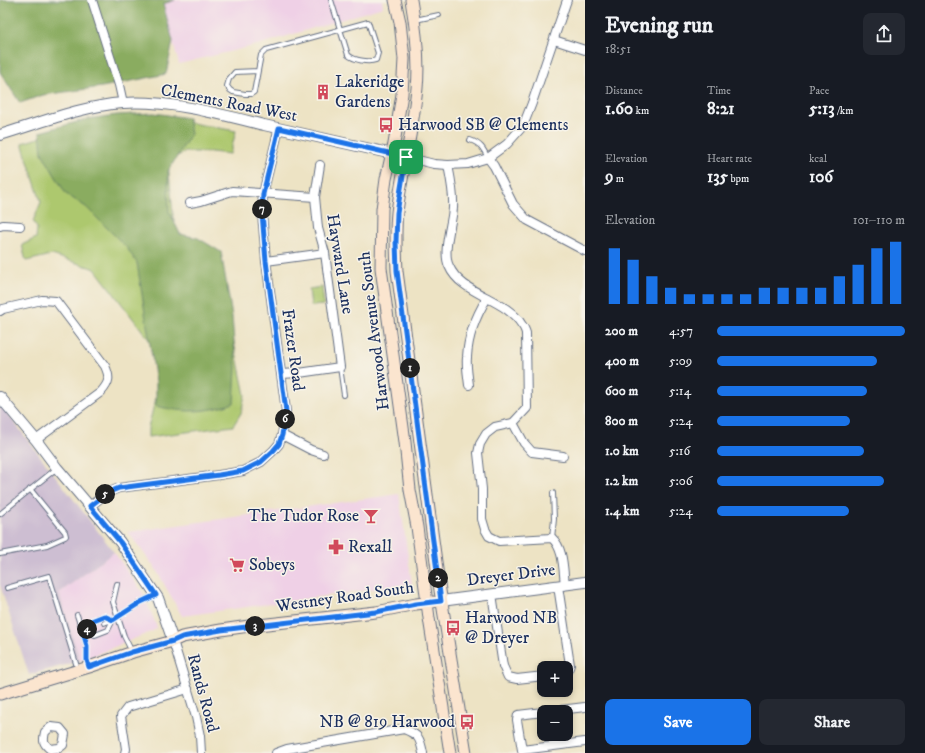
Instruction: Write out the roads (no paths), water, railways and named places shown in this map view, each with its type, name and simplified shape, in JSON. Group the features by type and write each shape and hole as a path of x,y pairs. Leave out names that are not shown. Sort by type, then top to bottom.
{"main road":[{"name":"Harwood Avenue South","path":"395,0 400,22 404,59 402,94 382,209 381,268 405,442 410,490 450,753"},
{"name":"Harwood Avenue South","path":"410,0 415,20 418,57 418,87 397,213 397,271 441,601 466,753"},
{"name":"Westney Road South","path":"0,694 84,669 132,652 173,641 182,637 221,630 376,612 426,602 441,601"}],"street":[{"path":"92,0 123,103"},
{"path":"406,157 434,164 468,164 488,158 507,144 523,126 567,0"},
{"path":"554,40 585,50"},
{"name":"Clements Road West","path":"0,135 76,111 123,103 144,103 181,107 231,117 406,157"},
{"name":"Frazer Road","path":"90,506 107,493 119,488 243,471 261,462 279,444 286,411 266,261 262,213 263,194 279,128"},
{"path":"488,158 494,166 513,204 527,220 585,252"},
{"name":"Hayward Lane","path":"320,165 315,197 318,228 325,254 340,367"},
{"path":"448,165 453,209 446,259 448,266 458,280 514,314 526,333 526,408 513,423 495,427 486,434 480,444 478,453 482,489 482,519 489,536 499,541 552,538 556,542 562,555 562,585 570,661"},
{"path":"190,203 232,191 315,197"},
{"path":"0,226 20,226"},
{"path":"266,261 325,254"},
{"path":"469,385 467,358 468,343 472,328 487,298"},
{"path":"0,311 42,300 56,301 105,366 108,374 107,385 101,392 36,440"},
{"path":"281,374 340,367"},
{"path":"0,397 57,468 120,542 156,595 173,641"},
{"path":"513,423 524,443 532,452 563,456"},
{"path":"282,435 311,450 323,454"},
{"name":"Dreyer Drive","path":"441,601 585,582"},
{"path":"492,594 503,666 508,677 517,679 537,677"},
{"name":"Rands Road","path":"173,641 196,717 200,736 201,753"},
{"path":"125,753 126,749 121,716 128,707 188,689"},
{"path":"585,707 518,716 517,720 522,752 585,742"},
{"path":"276,753 287,749 404,729 415,734 421,743 423,753"}],"lane":[{"path":"258,71 235,72 229,79 227,86 233,92 251,94 254,92 258,71 261,55 266,50 340,29 368,22 378,53 376,60 370,61 356,59 348,55 340,29 331,0"},
{"path":"415,20 439,15"},
{"path":"470,140 478,142 488,158"},
{"path":"340,367 344,395"},
{"path":"0,514 57,468"},
{"path":"0,554 47,545 66,536 30,489"},
{"path":"552,538 554,519 553,493"},
{"path":"7,588 49,576 84,669"},
{"path":"117,584 113,602 124,636 132,652"},
{"path":"104,623 113,620 141,602 156,595"},
{"path":"77,615 84,631 87,646 87,660 84,669"},
{"path":"84,631 91,621 104,616 113,620"},
{"path":"84,631 95,635 108,630 113,620"},
{"path":"84,631 93,627"}],"place":[{"name":"Lakeridge Gardens","path":"323,92"},
{"name":"Harwood SB @ Clements","path":"386,125"},
{"name":"The Tudor Rose","path":"371,516"},
{"name":"Rexall","path":"336,547"},
{"name":"Sobeys","path":"237,565"},
{"name":"Harwood NB @ Dreyer","path":"453,628"},
{"name":"NB @ 819 Harwood","path":"467,722"}]}
